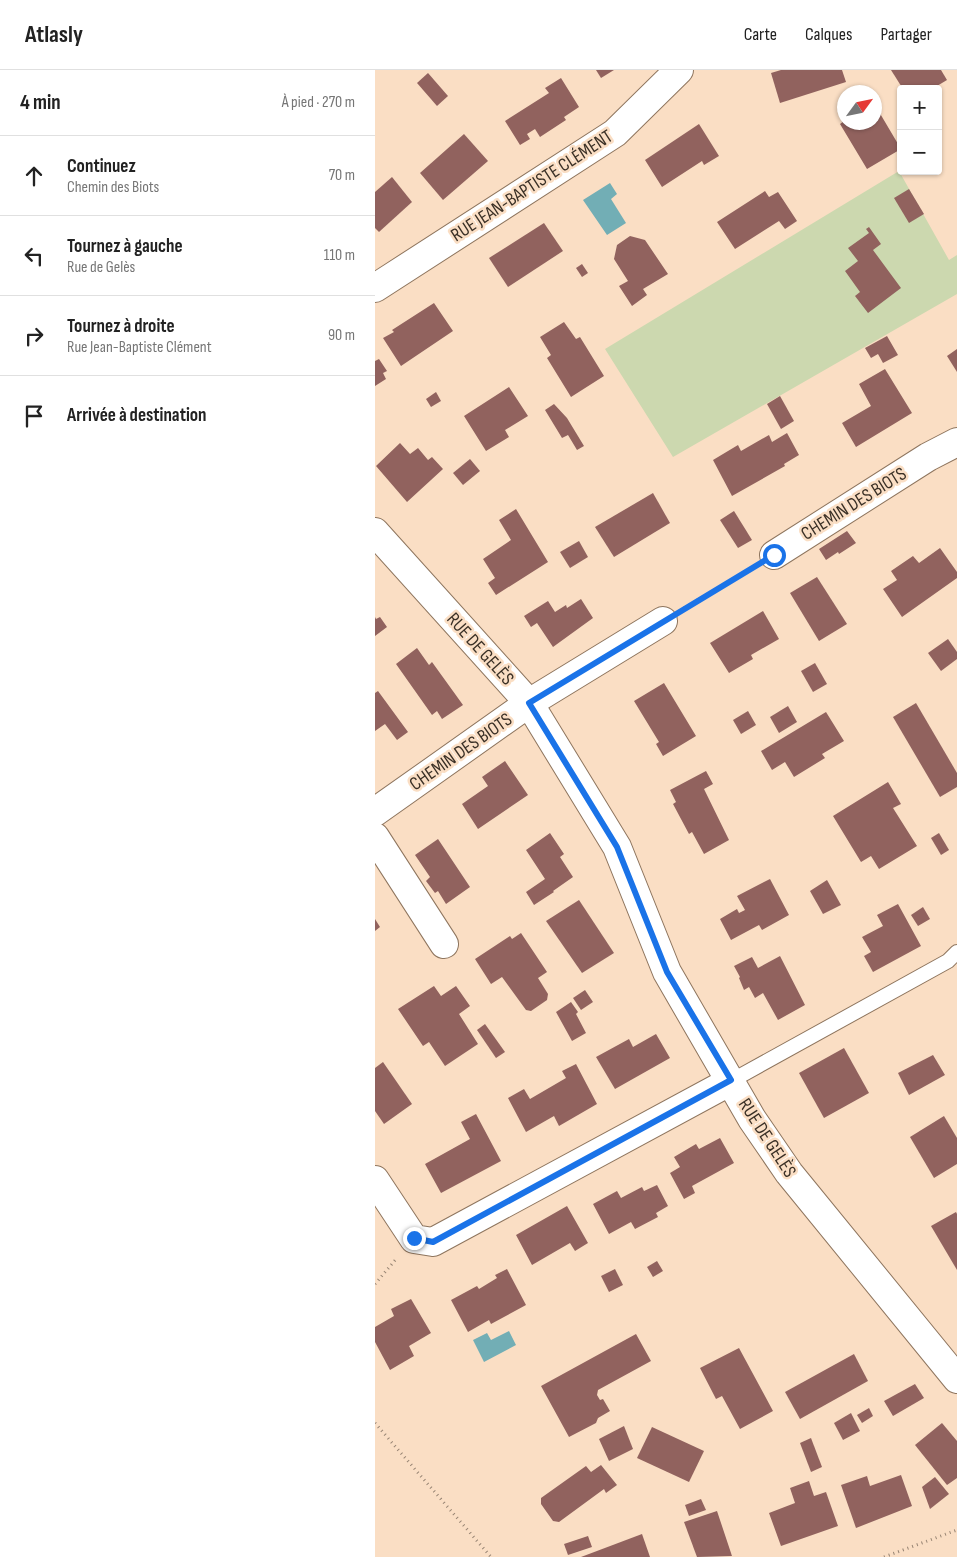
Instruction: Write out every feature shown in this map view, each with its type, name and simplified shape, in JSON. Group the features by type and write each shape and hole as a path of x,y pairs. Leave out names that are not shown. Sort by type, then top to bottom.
{"street":[{"name":"RUE JEAN-BAPTISTE CLÉMENT","path":"375,288 615,133 679,70"},
{"name":"CHEMIN DES BIOTS","path":"774,555 928,457 957,442"},
{"name":"RUE DE GELÈS","path":"375,532 529,703 617,847 667,972 753,1119 789,1174 957,1379"},
{"name":"CHEMIN DES BIOTS","path":"375,812 529,703 663,621"},
{"path":"375,838 444,944"},
{"path":"375,1180 414,1238 433,1242 731,1080"}],"lane":[{"path":"731,1080 948,961 957,952"}],"path":[{"path":"663,621 774,555"},
{"path":"375,1284 414,1238"},
{"path":"375,1423 491,1557"},
{"path":"883,1557 957,1530"}],"green space":[{"path":"897,172 897,175 901,175 949,260 957,255 957,294 673,457 605,349"}],"water":[{"path":"610,183 617,194 611,199 626,223 607,235 583,200"},
{"path":"509,1331 516,1345 484,1362 473,1340 487,1333 491,1340"}],"building":[{"path":"596,70 614,70 601,78"},
{"path":"781,70 842,70 846,82 780,103 771,73"},
{"path":"891,70 941,70 947,80 939,85 900,85"},
{"path":"428,73 448,96 437,106 417,83"},
{"path":"561,78 579,107 564,117 566,120 540,137 535,129 527,134 530,139 520,145 505,121 549,93 545,88"},
{"path":"882,117 897,142 897,151 867,169 844,130 882,130"},
{"path":"699,124 719,156 704,165 702,161 662,187 645,160"},
{"path":"464,134 488,161 443,200 420,173"},
{"path":"392,177 412,202 379,232 375,228 375,192"},
{"path":"909,189 924,214 909,223 894,198"},
{"path":"765,191 769,197 778,192 797,221 785,229 779,221 735,249 717,222"},
{"path":"544,223 563,251 508,287 489,258"},
{"path":"869,227 881,244 873,250 901,288 868,313 855,296 860,292 845,271 858,261 848,248 869,233 866,229"},
{"path":"630,236 645,240 668,274 643,289 647,295 632,306 619,286 628,281 614,259 617,245"},
{"path":"582,264 588,273 582,277 576,268"},
{"path":"434,303 453,331 401,366 383,338 394,332 392,330"},
{"path":"564,322 576,339 580,337 604,376 571,397 547,358 551,355 540,337"},
{"path":"887,336 898,355 883,363 878,354 871,358 865,348"},
{"path":"957,349 957,372 947,356"},
{"path":"379,359 387,371 383,373 386,379 375,386 375,361"},
{"path":"885,369 912,413 856,447 842,423 871,406 859,384"},
{"path":"509,387 528,416 505,430 509,437 486,451 464,416"},
{"path":"436,392 441,401 431,407 426,399"},
{"path":"780,396 794,421 781,429 767,404"},
{"path":"554,404 567,418 584,446 577,450 568,435 562,438 545,410"},
{"path":"787,433 799,455 784,464 785,466 732,496 713,460 738,445 741,451 769,435 772,442"},
{"path":"400,443 410,454 418,448 428,460 432,457 443,469 407,502 376,466"},
{"path":"470,459 480,471 463,485 453,473"},
{"path":"653,493 670,523 614,557 595,527"},
{"path":"516,509 548,562 496,595 488,583 495,578 483,559 511,540 499,520"},
{"path":"734,511 752,540 738,548 720,520"},
{"path":"847,531 856,543 826,560 819,549"},
{"path":"579,541 588,557 570,568 560,552"},
{"path":"940,548 957,572 957,578 902,617 883,589 897,580 891,571 913,556 919,563"},
{"path":"817,577 847,624 819,641 790,593"},
{"path":"581,599 593,618 553,647 537,623 531,627 524,616 548,601 555,612 566,605 567,608"},
{"path":"763,611 779,639 751,655 753,659 729,673 710,643"},
{"path":"375,617 376,619 380,617 387,627 375,636"},
{"path":"948,639 957,652 957,659 941,671 928,653"},
{"path":"417,648 429,665 432,662 463,705 442,719 437,711 432,715 396,664"},
{"path":"815,663 827,684 813,692 801,671"},
{"path":"664,683 696,736 663,756 656,744 659,742 634,701"},
{"path":"378,691 408,732 397,740 385,724 375,731 375,693"},
{"path":"916,703 957,773 957,787 940,797 893,717"},
{"path":"788,706 797,722 779,733 770,717"},
{"path":"748,711 756,725 741,734 733,720"},
{"path":"826,712 844,741 822,754 825,758 794,777 785,762 772,770 761,751"},
{"path":"505,761 528,795 478,829 462,804 488,786 482,777"},
{"path":"706,771 713,784 704,789 729,840 704,854 692,832 689,834 673,804 676,802 670,790"},
{"path":"888,782 901,804 893,808 917,846 879,869 871,856 861,862 833,816"},
{"path":"550,833 564,854 560,857 573,877 534,905 526,892 545,879 526,850"},
{"path":"939,833 949,850 941,855 931,838"},
{"path":"438,839 470,887 446,904 438,891 435,893 426,881 430,877 415,855"},
{"path":"770,879 789,915 762,930 759,925 731,940 720,919 737,909 739,913 745,910 737,896"},
{"path":"827,880 841,905 823,914 810,891"},
{"path":"579,900 614,953 582,973 546,921"},
{"path":"898,904 921,946 873,972 864,956 871,952 862,937 883,926 877,915"},
{"path":"923,907 930,919 918,926 911,915"},
{"path":"375,919 380,927 375,931"},
{"path":"521,933 547,972 538,978 548,994 547,1000 531,1011 526,1010 502,977 491,984 475,959 510,936 512,939"},
{"path":"780,956 805,1005 778,1020 763,993 755,998 749,987 744,990 734,966 752,957 758,968"},
{"path":"434,986 441,996 456,986 470,1006 459,1014 478,1044 445,1066 429,1042 423,1046 398,1009"},
{"path":"585,990 593,1002 581,1010 573,998"},
{"path":"571,1002 578,1012 576,1014 586,1033 572,1041 556,1012"},
{"path":"485,1024 505,1052 496,1058 477,1030"},
{"path":"656,1034 670,1058 615,1089 596,1057 629,1039 633,1047"},
{"path":"844,1048 869,1093 824,1118 799,1073"},
{"path":"933,1055 945,1075 909,1095 898,1073"},
{"path":"383,1062 412,1104 384,1124 375,1111 375,1068"},
{"path":"576,1064 597,1104 559,1126 554,1116 526,1132 508,1098 524,1089 530,1099 566,1078 562,1071"},
{"path":"476,1114 501,1161 441,1193 425,1164 470,1139 461,1122"},
{"path":"944,1116 957,1138 957,1164 934,1178 910,1137"},
{"path":"720,1138 734,1163 692,1186 695,1193 684,1199 670,1173 680,1167 674,1157 696,1144 699,1149"},
{"path":"657,1185 668,1206 656,1213 658,1217 635,1229 631,1222 609,1234 593,1204 617,1191 621,1198 642,1187 644,1191"},
{"path":"567,1206 588,1243 575,1251 570,1243 532,1265 516,1235"},
{"path":"956,1212 957,1214 957,1270 931,1226"},
{"path":"657,1261 663,1271 653,1277 647,1267"},
{"path":"507,1269 526,1305 491,1324 489,1320 468,1332 451,1300 477,1286 479,1289 497,1278 495,1275"},
{"path":"615,1269 623,1285 609,1292 601,1276"},
{"path":"411,1299 431,1333 409,1346 414,1356 390,1370 375,1342 375,1327 394,1316 391,1309"},
{"path":"636,1334 651,1361 598,1390 597,1395 600,1400 603,1399 610,1411 598,1418 596,1423 569,1437 541,1386"},
{"path":"739,1348 773,1411 740,1429 722,1396 716,1399 700,1368"},
{"path":"854,1354 868,1381 800,1419 785,1392"},
{"path":"915,1384 924,1398 893,1416 884,1401"},
{"path":"869,1408 873,1416 862,1423 857,1415"},
{"path":"851,1413 860,1431 843,1440 834,1423"},
{"path":"942,1423 957,1441 957,1478 947,1485 915,1445"},
{"path":"624,1426 633,1449 609,1461 599,1439"},
{"path":"652,1427 704,1451 689,1482 637,1458"},
{"path":"811,1438 822,1467 811,1472 800,1443"},
{"path":"601,1465 617,1485 606,1493 604,1489 559,1522 553,1521 541,1504 541,1498 586,1466 591,1472"},
{"path":"901,1475 912,1506 856,1528 841,1485 867,1476 870,1486"},
{"path":"935,1477 949,1494 930,1509 922,1487"},
{"path":"809,1481 814,1496 826,1492 838,1526 781,1546 769,1513 795,1503 790,1488"},
{"path":"701,1499 706,1510 689,1516 685,1505"},
{"path":"717,1511 732,1556 697,1557 684,1522"},
{"path":"642,1534 650,1557 581,1557"},
{"path":"588,1536 592,1547 568,1555 564,1544"}],"route":[{"path":"414,1238 433,1242 731,1080 667,972 617,847 529,703 774,555"}]}
